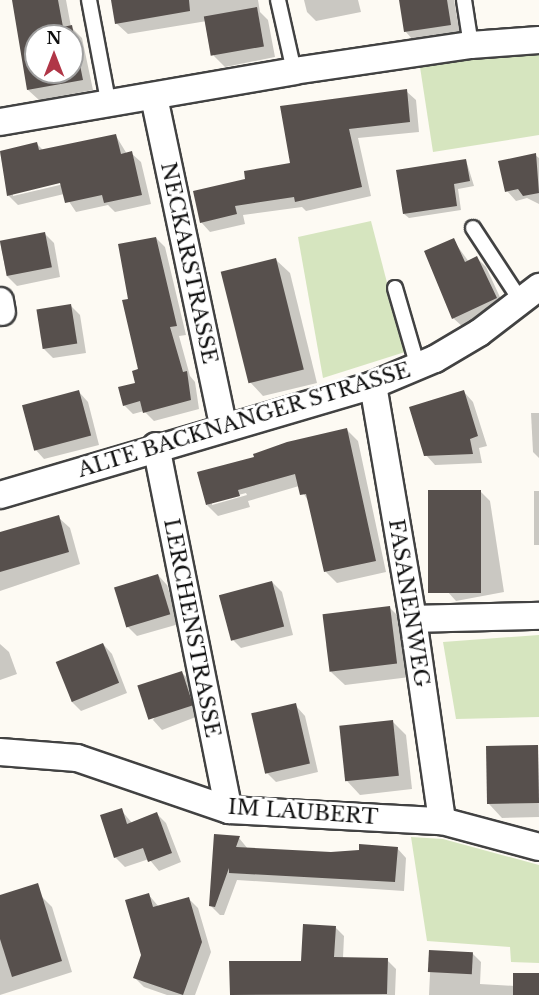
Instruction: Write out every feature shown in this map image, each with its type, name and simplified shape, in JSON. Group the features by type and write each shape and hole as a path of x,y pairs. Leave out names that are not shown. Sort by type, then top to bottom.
{"street":[{"path":"0,122 154,98 294,71 471,45 539,40"},
{"name":"NECKARSTRASSE","path":"154,98 224,428"},
{"name":"ALTE BACKNANGER STRASSE","path":"0,495 156,446 373,385 418,367 479,333 530,294"},
{"name":"FASANENWEG","path":"373,385 413,619 442,821"},
{"name":"LERCHENSTRASSE","path":"156,446 229,810"},
{"path":"413,619 539,616"},
{"name":"IM LAUBERT","path":"0,752 77,758 229,810 442,821 539,848"}],"lane":[{"path":"89,0 109,105"},
{"path":"278,0 294,71"},
{"path":"464,0 471,45"},
{"path":"473,228 530,294"},
{"path":"395,288 418,367"}],"green space":[{"path":"539,52 539,135 433,152 420,67 482,56"},
{"path":"371,221 405,352 323,378 298,237"},
{"path":"539,635 539,717 456,719 443,642"},
{"path":"411,837 443,839 539,865 539,963 511,962 510,947 427,941"}],"building":[{"path":"12,0 58,0 62,24 24,24 24,72"},
{"path":"111,0 189,0 190,11 115,24"},
{"path":"399,0 447,0 451,25 404,32"},
{"path":"257,7 264,46 211,56 204,16"},
{"path":"26,84 61,84 27,90"},
{"path":"407,89 410,122 349,129 362,187 295,202 294,197 235,206 237,214 200,223 193,191 245,179 244,171 290,163 280,106"},
{"path":"116,134 121,154 132,151 142,195 104,203 102,195 65,203 60,183 7,196 0,151 37,142 39,150"},
{"path":"536,153 539,193 523,196 518,189 505,192 498,161"},
{"path":"466,159 470,181 454,184 457,206 403,214 396,170"},
{"path":"45,232 52,267 7,276 0,241"},
{"path":"156,237 177,326 170,327 183,372 187,371 191,400 143,413 140,401 123,406 118,387 135,383 132,371 138,369 122,300 128,299 118,244"},
{"path":"454,238 465,262 477,256 497,298 452,319 424,251"},
{"path":"276,258 304,370 249,383 221,272"},
{"path":"71,304 77,344 43,349 36,309"},
{"path":"79,390 91,435 34,451 22,405"},
{"path":"464,390 478,436 470,439 473,454 424,456 409,407"},
{"path":"347,428 376,561 324,572 306,494 300,495 295,474 238,490 240,496 206,505 197,472 254,457 253,454 287,442"},
{"path":"428,490 481,490 481,593 428,593"},
{"path":"59,515 69,552 0,572 0,532"},
{"path":"158,574 170,614 126,628 114,587"},
{"path":"272,581 284,626 231,641 219,595"},
{"path":"390,606 397,664 330,672 323,614"},
{"path":"103,643 119,683 72,702 56,662"},
{"path":"182,671 193,705 148,720 137,686"},
{"path":"296,703 310,763 265,774 251,713"},
{"path":"393,720 399,776 345,781 339,726"},
{"path":"538,745 539,803 487,804 486,746"},
{"path":"122,808 127,824 157,812 172,853 148,862 143,848 114,858 100,815"},
{"path":"214,834 240,836 236,847 331,852 359,850 359,844 398,847 395,882 229,873 229,868 215,907 209,906"},
{"path":"38,883 62,961 12,977 0,939 0,895"},
{"path":"149,893 153,907 189,897 202,942 183,995 133,978 141,955 125,900"},
{"path":"303,924 336,926 334,957 388,958 387,994 230,995 229,961 301,961"},
{"path":"429,950 473,952 472,974 428,972"},
{"path":"513,973 539,973 539,995 513,995"}]}
